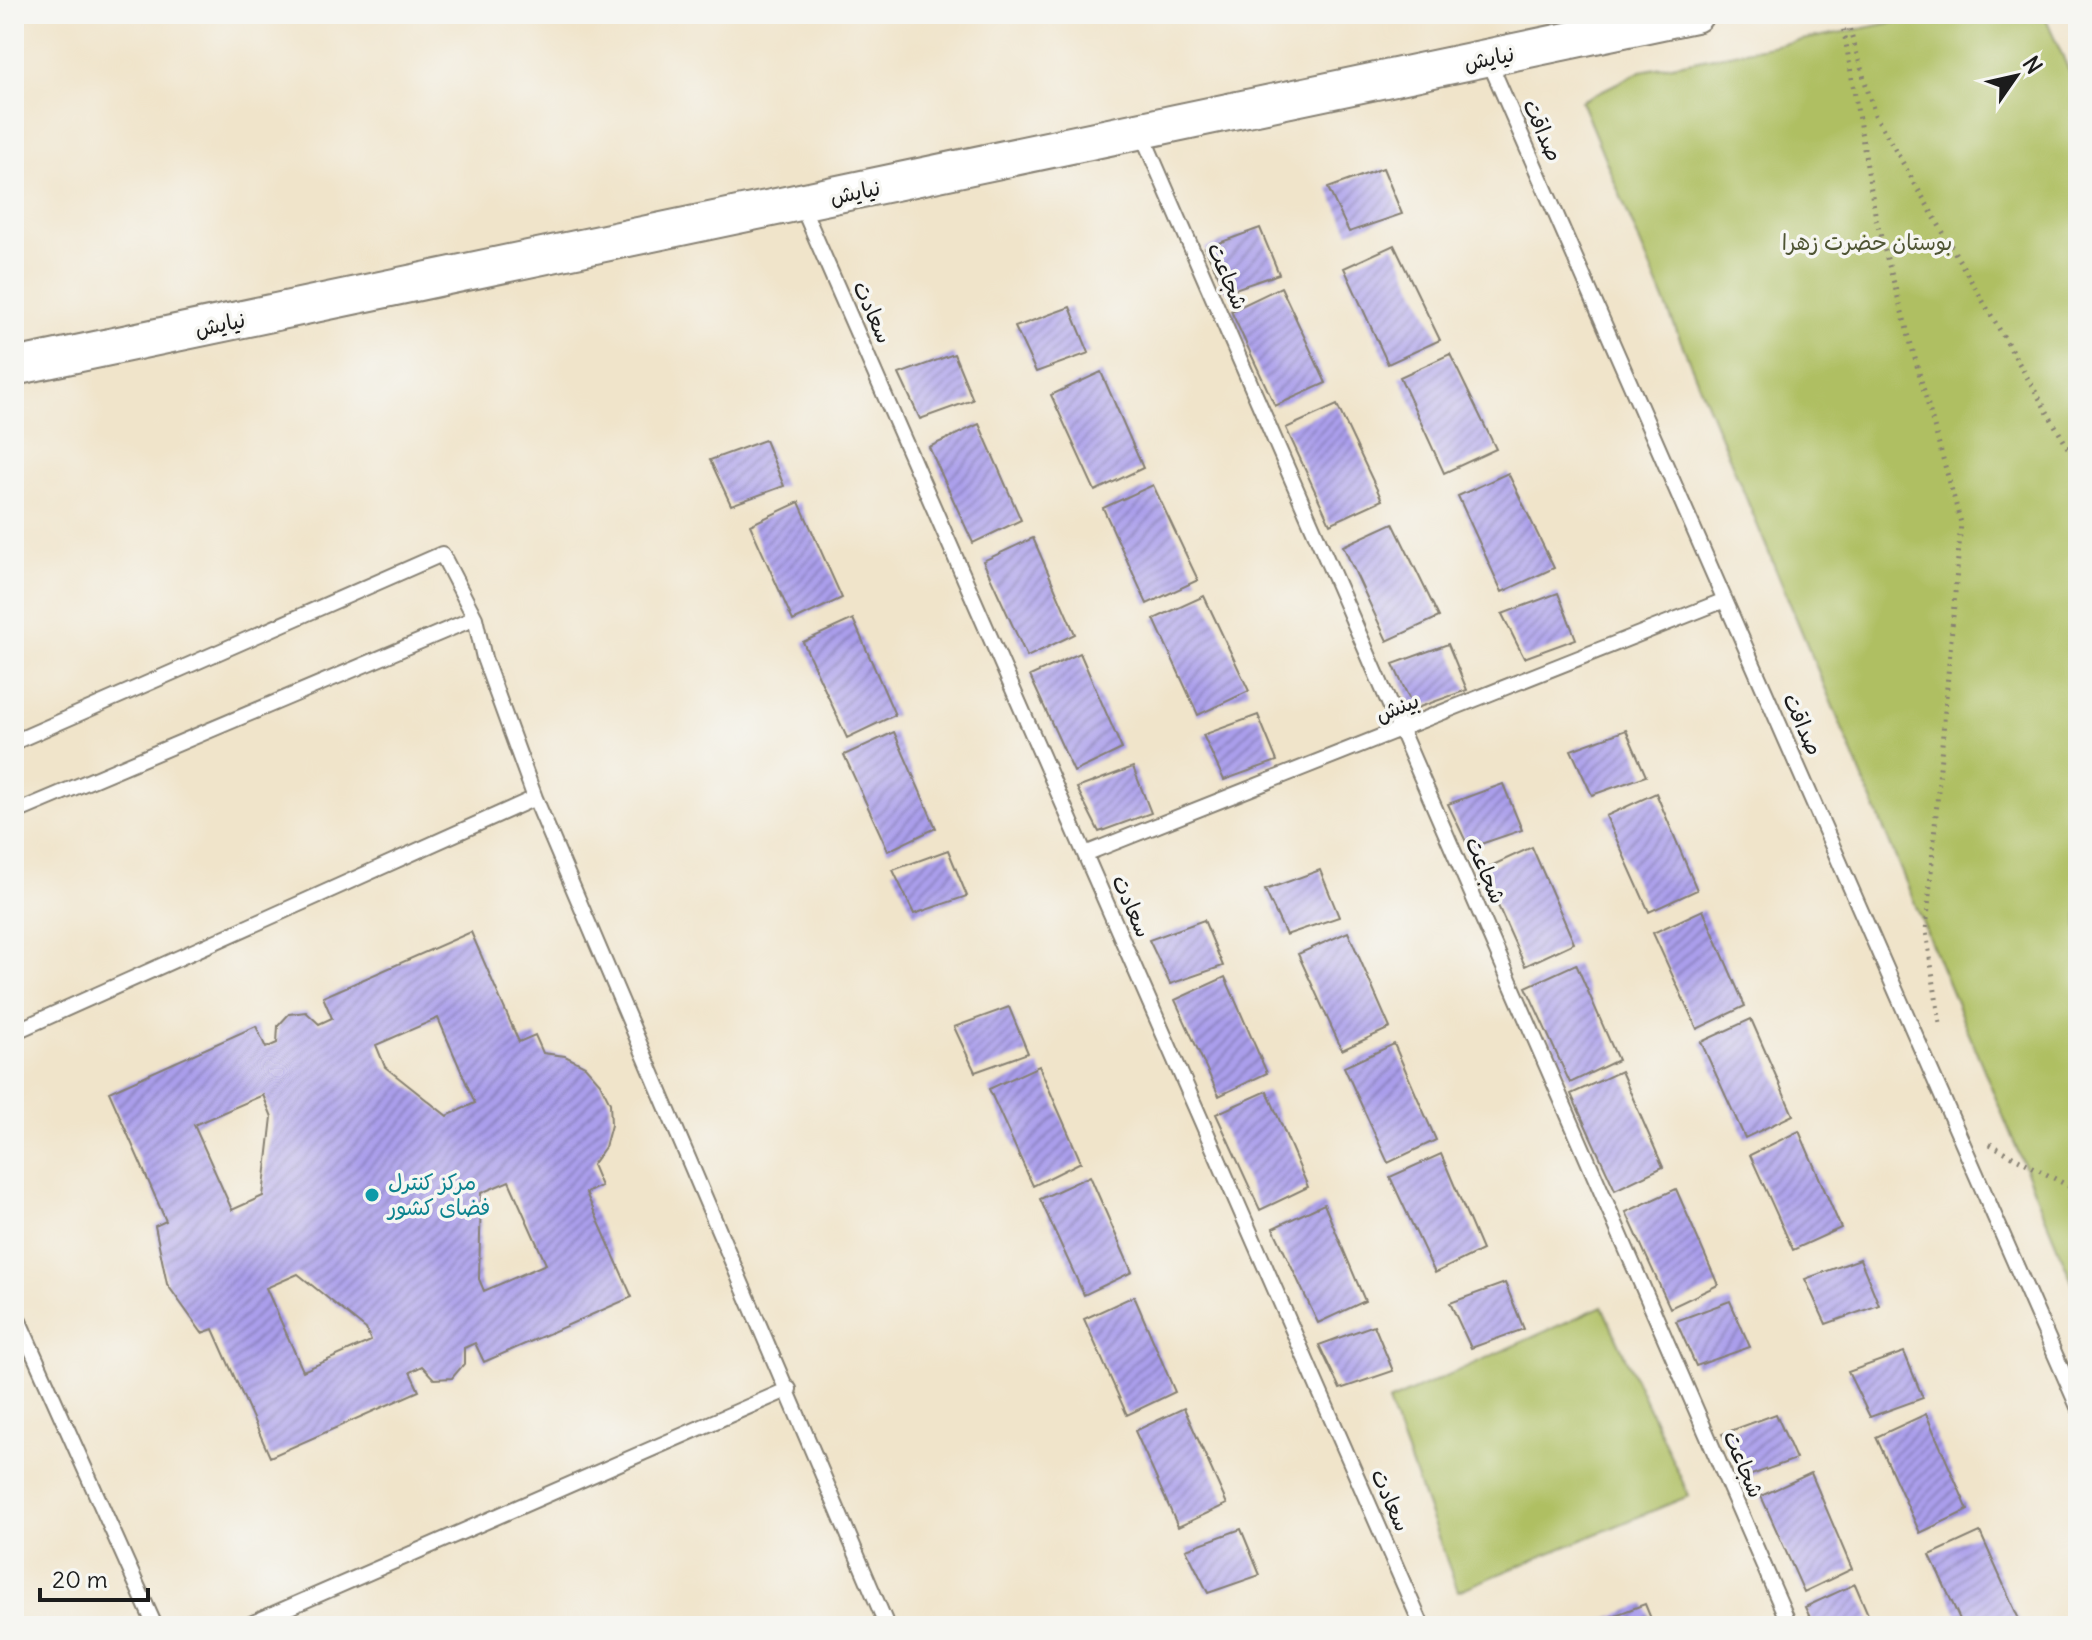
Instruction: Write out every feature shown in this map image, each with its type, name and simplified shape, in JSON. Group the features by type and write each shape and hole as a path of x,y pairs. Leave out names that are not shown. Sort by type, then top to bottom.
{"street":[{"name":"نیایش","path":"14,367 1695,14"}],"lane":[{"name":"صداقت","path":"1488,58 2078,1407"},
{"name":"شجاعت","path":"1141,132 1790,1626"},
{"name":"سعادت","path":"801,204 1422,1626"},
{"path":"14,742 442,554 475,618 484,658 535,798 789,1389 887,1626"},
{"name":"بینش","path":"1085,854 1725,600"},
{"path":"14,813 475,618"},
{"path":"14,1032 535,798"},
{"path":"14,1310 155,1626"},
{"path":"246,1626 789,1389"}],"path":[{"path":"1843,14 1875,115 2078,465"},
{"path":"1843,14 1876,219 1961,523 1926,931 1942,1036"},
{"path":"1955,1126 2078,1191"}],"green space":[{"name":"بوستان حضرت زهرا","path":"1937,14 2044,14 2078,91 2078,1296 1581,101 1641,71"},
{"path":"1602,1306 1689,1496 1458,1591 1388,1402"}],"building":[{"path":"1383,168 1402,214 1349,232 1328,188"},
{"path":"1260,228 1279,274 1226,292 1205,248"},
{"path":"1394,245 1440,340 1388,364 1344,268"},
{"path":"1281,287 1326,383 1275,406 1231,311"},
{"path":"1070,307 1089,353 1036,372 1015,327"},
{"path":"954,354 973,400 920,419 899,374"},
{"path":"1450,354 1496,449 1444,473 1400,377"},
{"path":"1101,372 1143,468 1095,491 1051,395"},
{"path":"1337,405 1382,500 1330,524 1286,428"},
{"path":"979,424 1021,520 973,543 929,447"},
{"path":"765,440 784,486 731,505 710,460"},
{"path":"1508,473 1554,568 1502,592 1458,496"},
{"path":"1153,485 1198,580 1147,604 1103,508"},
{"path":"799,502 842,598 793,621 750,525"},
{"path":"1393,523 1439,617 1387,641 1343,546"},
{"path":"1033,538 1075,634 1027,657 983,561"},
{"path":"1558,593 1576,639 1524,658 1502,614"},
{"path":"1204,596 1249,691 1198,715 1154,619"},
{"path":"853,619 895,715 847,738 803,642"},
{"path":"1448,644 1467,690 1414,709 1393,664"},
{"path":"1080,653 1122,749 1074,772 1030,676"},
{"path":"1258,715 1277,761 1224,780 1203,735"},
{"path":"1626,730 1646,776 1592,795 1571,750"},
{"path":"894,732 936,828 888,851 844,755"},
{"path":"1133,767 1151,813 1099,832 1077,788"},
{"path":"1503,784 1522,830 1469,848 1448,804"},
{"path":"1656,793 1697,890 1649,912 1606,816"},
{"path":"1532,847 1574,943 1525,966 1482,870"},
{"path":"948,850 967,896 914,914 893,870"},
{"path":"1320,870 1339,917 1286,935 1265,890"},
{"path":"1703,910 1745,1006 1697,1029 1653,933"},
{"path":"1204,920 1223,966 1170,984 1149,940"},
{"name":"مرکز کنترل فضای کشور","path":"471,932 519,1042 535,1035 543,1053 565,1056 585,1066 600,1083 610,1103 611,1125 605,1147 592,1165 601,1186 586,1193 632,1297 484,1362 475,1343 464,1348 464,1364 452,1378 434,1379 422,1366 410,1372 419,1391 270,1457 213,1329 202,1333 167,1284 155,1226 166,1221 109,1092 256,1026 266,1048 277,1043 278,1026 289,1014 306,1012 319,1024 332,1018 323,997","holes":["438,1018 475,1103 447,1116 385,1067 376,1045","263,1095 272,1117 263,1196 232,1210 194,1125","509,1181 546,1264 484,1291 479,1279 481,1193","298,1274 366,1329 371,1341 303,1371 266,1288"]},
{"path":"1348,932 1390,1028 1342,1050 1298,954"},
{"path":"1576,964 1618,1060 1570,1083 1526,987"},
{"path":"1225,977 1267,1073 1219,1096 1175,1000"},
{"path":"1009,1007 1028,1053 975,1072 954,1027"},
{"path":"1751,1019 1793,1115 1745,1138 1701,1042"},
{"path":"1394,1044 1436,1140 1388,1163 1344,1067"},
{"path":"1039,1066 1081,1162 1033,1186 989,1089"},
{"path":"1621,1071 1663,1167 1615,1190 1571,1094"},
{"path":"1267,1091 1308,1187 1260,1210 1216,1114"},
{"path":"1799,1131 1841,1228 1793,1250 1750,1155"},
{"path":"1441,1154 1482,1250 1435,1273 1390,1177"},
{"path":"1090,1176 1132,1272 1084,1295 1040,1199"},
{"path":"1676,1189 1718,1285 1670,1308 1626,1212"},
{"path":"1324,1204 1365,1301 1318,1323 1273,1228"},
{"path":"1860,1259 1879,1305 1826,1324 1805,1279"},
{"path":"1505,1283 1524,1329 1471,1348 1450,1303"},
{"path":"1134,1296 1175,1392 1127,1415 1084,1319"},
{"path":"1730,1301 1750,1347 1696,1366 1676,1321"},
{"path":"1374,1325 1393,1371 1340,1389 1319,1345"},
{"path":"1904,1352 1923,1398 1870,1417 1848,1372"},
{"path":"1184,1408 1227,1504 1178,1527 1135,1431"},
{"path":"1776,1414 1796,1459 1743,1478 1722,1434"},
{"path":"1926,1414 1968,1510 1920,1533 1876,1437"},
{"path":"1811,1473 1852,1569 1804,1592 1761,1496"},
{"path":"1241,1529 1260,1575 1208,1593 1186,1549"},
{"path":"1980,1532 2022,1626 1963,1626 1930,1555"},
{"path":"1855,1584 1873,1626 1814,1626 1805,1607"},
{"path":"1645,1604 1654,1626 1586,1626"}],"place":[{"name":"مرکز کنترل فضای کشور","path":"372,1195"}]}
